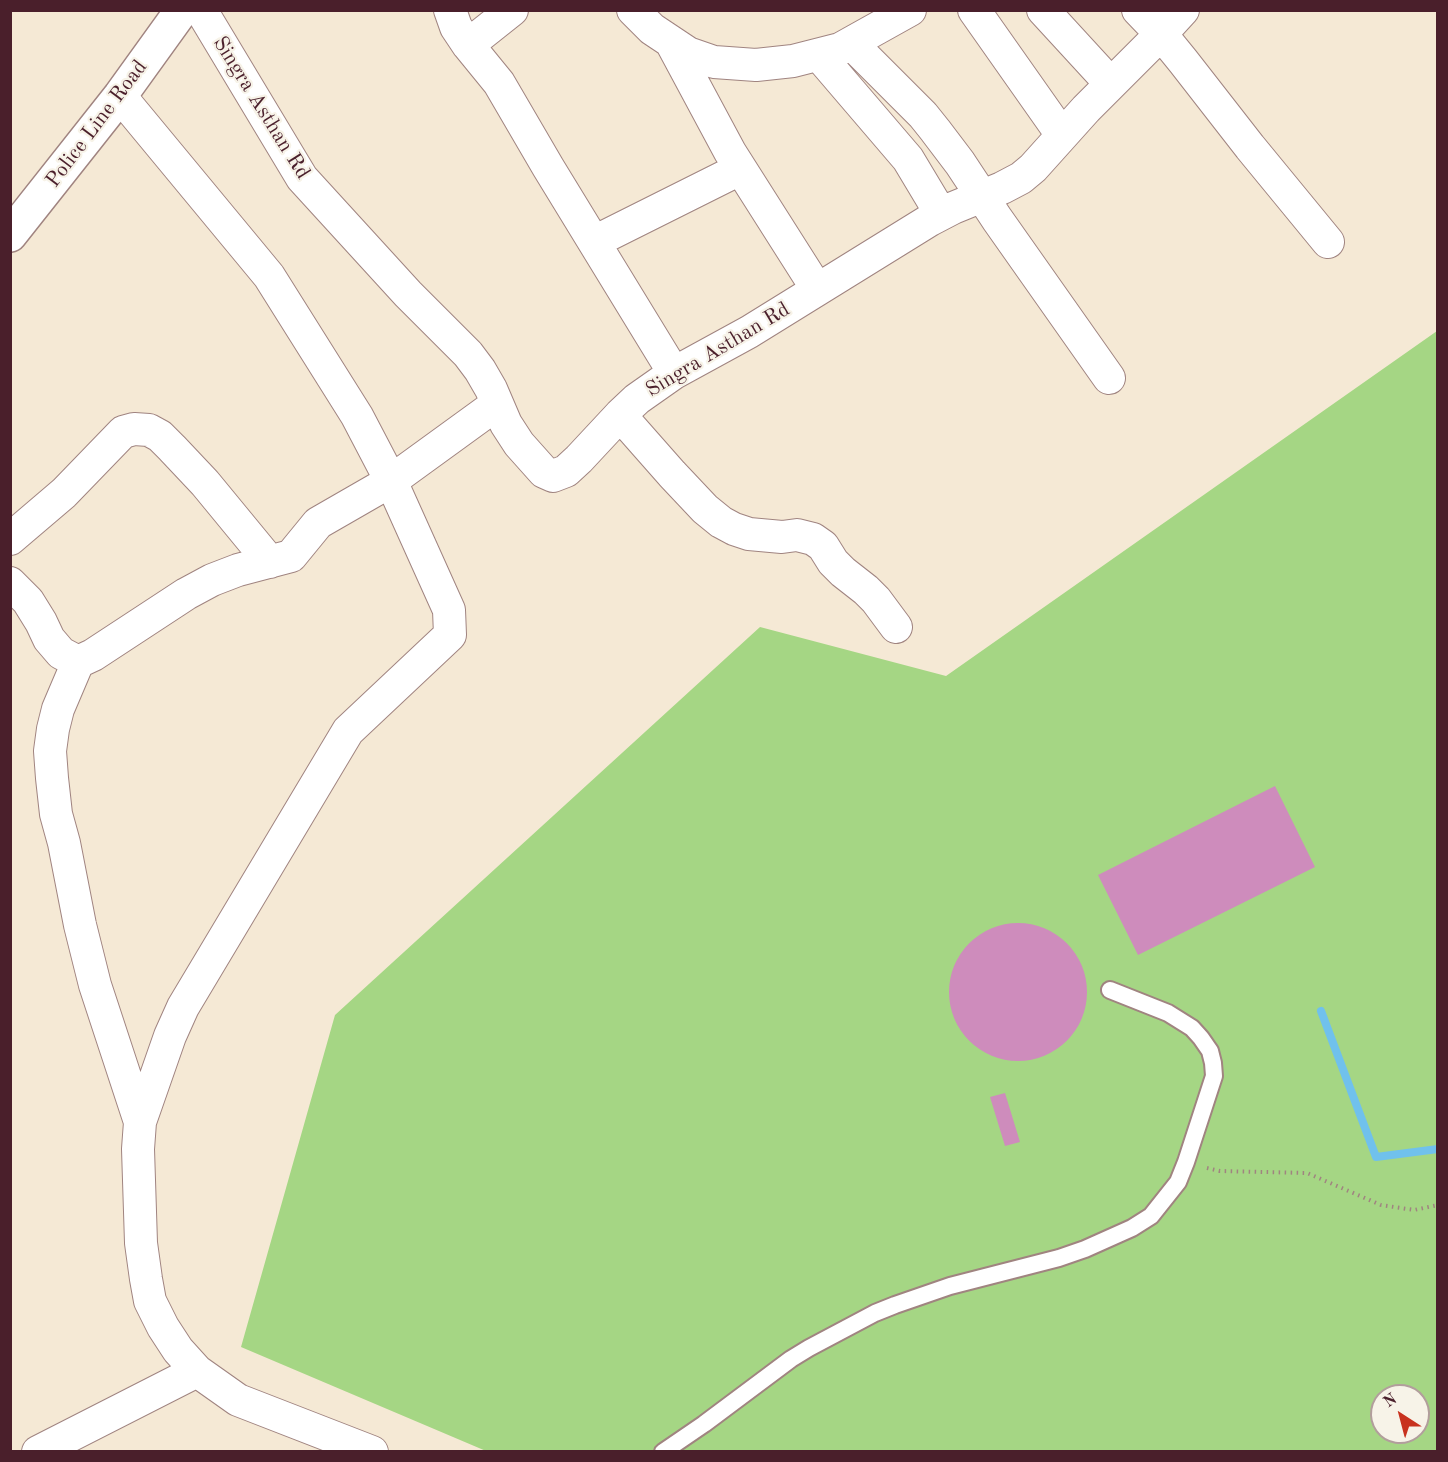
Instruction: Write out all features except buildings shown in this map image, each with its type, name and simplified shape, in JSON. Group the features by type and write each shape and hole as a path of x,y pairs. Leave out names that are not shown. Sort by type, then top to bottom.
{"street":[{"name":"Police Line Road","path":"10,235 120,96 182,10"},
{"name":"Singra Asthan Rd","path":"201,10 302,178 408,294 468,354 480,370 506,424 525,452 543,472 554,476 566,471 620,415 674,373 749,332 941,214 1021,178 1183,10"},
{"path":"450,10 456,27 468,45 499,82 548,167 674,373"},
{"path":"468,45 512,10"},
{"path":"644,14 652,29 688,53 714,62 756,65 793,61 840,49 910,10"},
{"path":"974,10 1062,135"},
{"path":"1043,10 1111,84"},
{"path":"1138,10 1161,34 1328,242"},
{"path":"671,42 715,126 817,289"},
{"path":"851,43 923,115 960,163 1109,378"},
{"path":"819,55 908,159 941,214"},
{"path":"120,96 269,276 357,416 391,481 449,610 450,635 348,731 183,1007 170,1036 140,1122 138,1149 141,1243 150,1301 178,1350 197,1371 238,1400 372,1452"},
{"path":"594,242 740,168"},
{"path":"140,1122 95,986 56,814 50,751 53,729 58,709 78,662 93,655 194,589 212,580 238,570 291,556 318,523 391,481 497,404"},
{"path":"620,415 705,509 721,522 749,534 782,537 796,535 823,546 833,562 876,600 896,627"},
{"path":"10,539 64,493 123,432 134,429 149,430 160,436 206,483 270,562"},
{"path":"10,583 28,601 61,653 78,662"},
{"path":"38,1452 197,1371"}],"lane":[{"path":"663,1452 791,1359 875,1313 950,1286 1085,1249 1132,1228 1151,1216 1178,1182 1186,1162 1214,1076 1210,1051 1192,1028 1168,1013 1110,990"}],"path":[{"path":"1186,1162 1220,1171 1307,1173 1381,1205 1414,1210 1437,1205"}],"green space":[{"path":"1437,331 1437,1451 486,1451 241,1347 335,1015 760,627 946,676"}],"waterway":[{"path":"1321,1011 1376,1157 1438,1149"}]}
